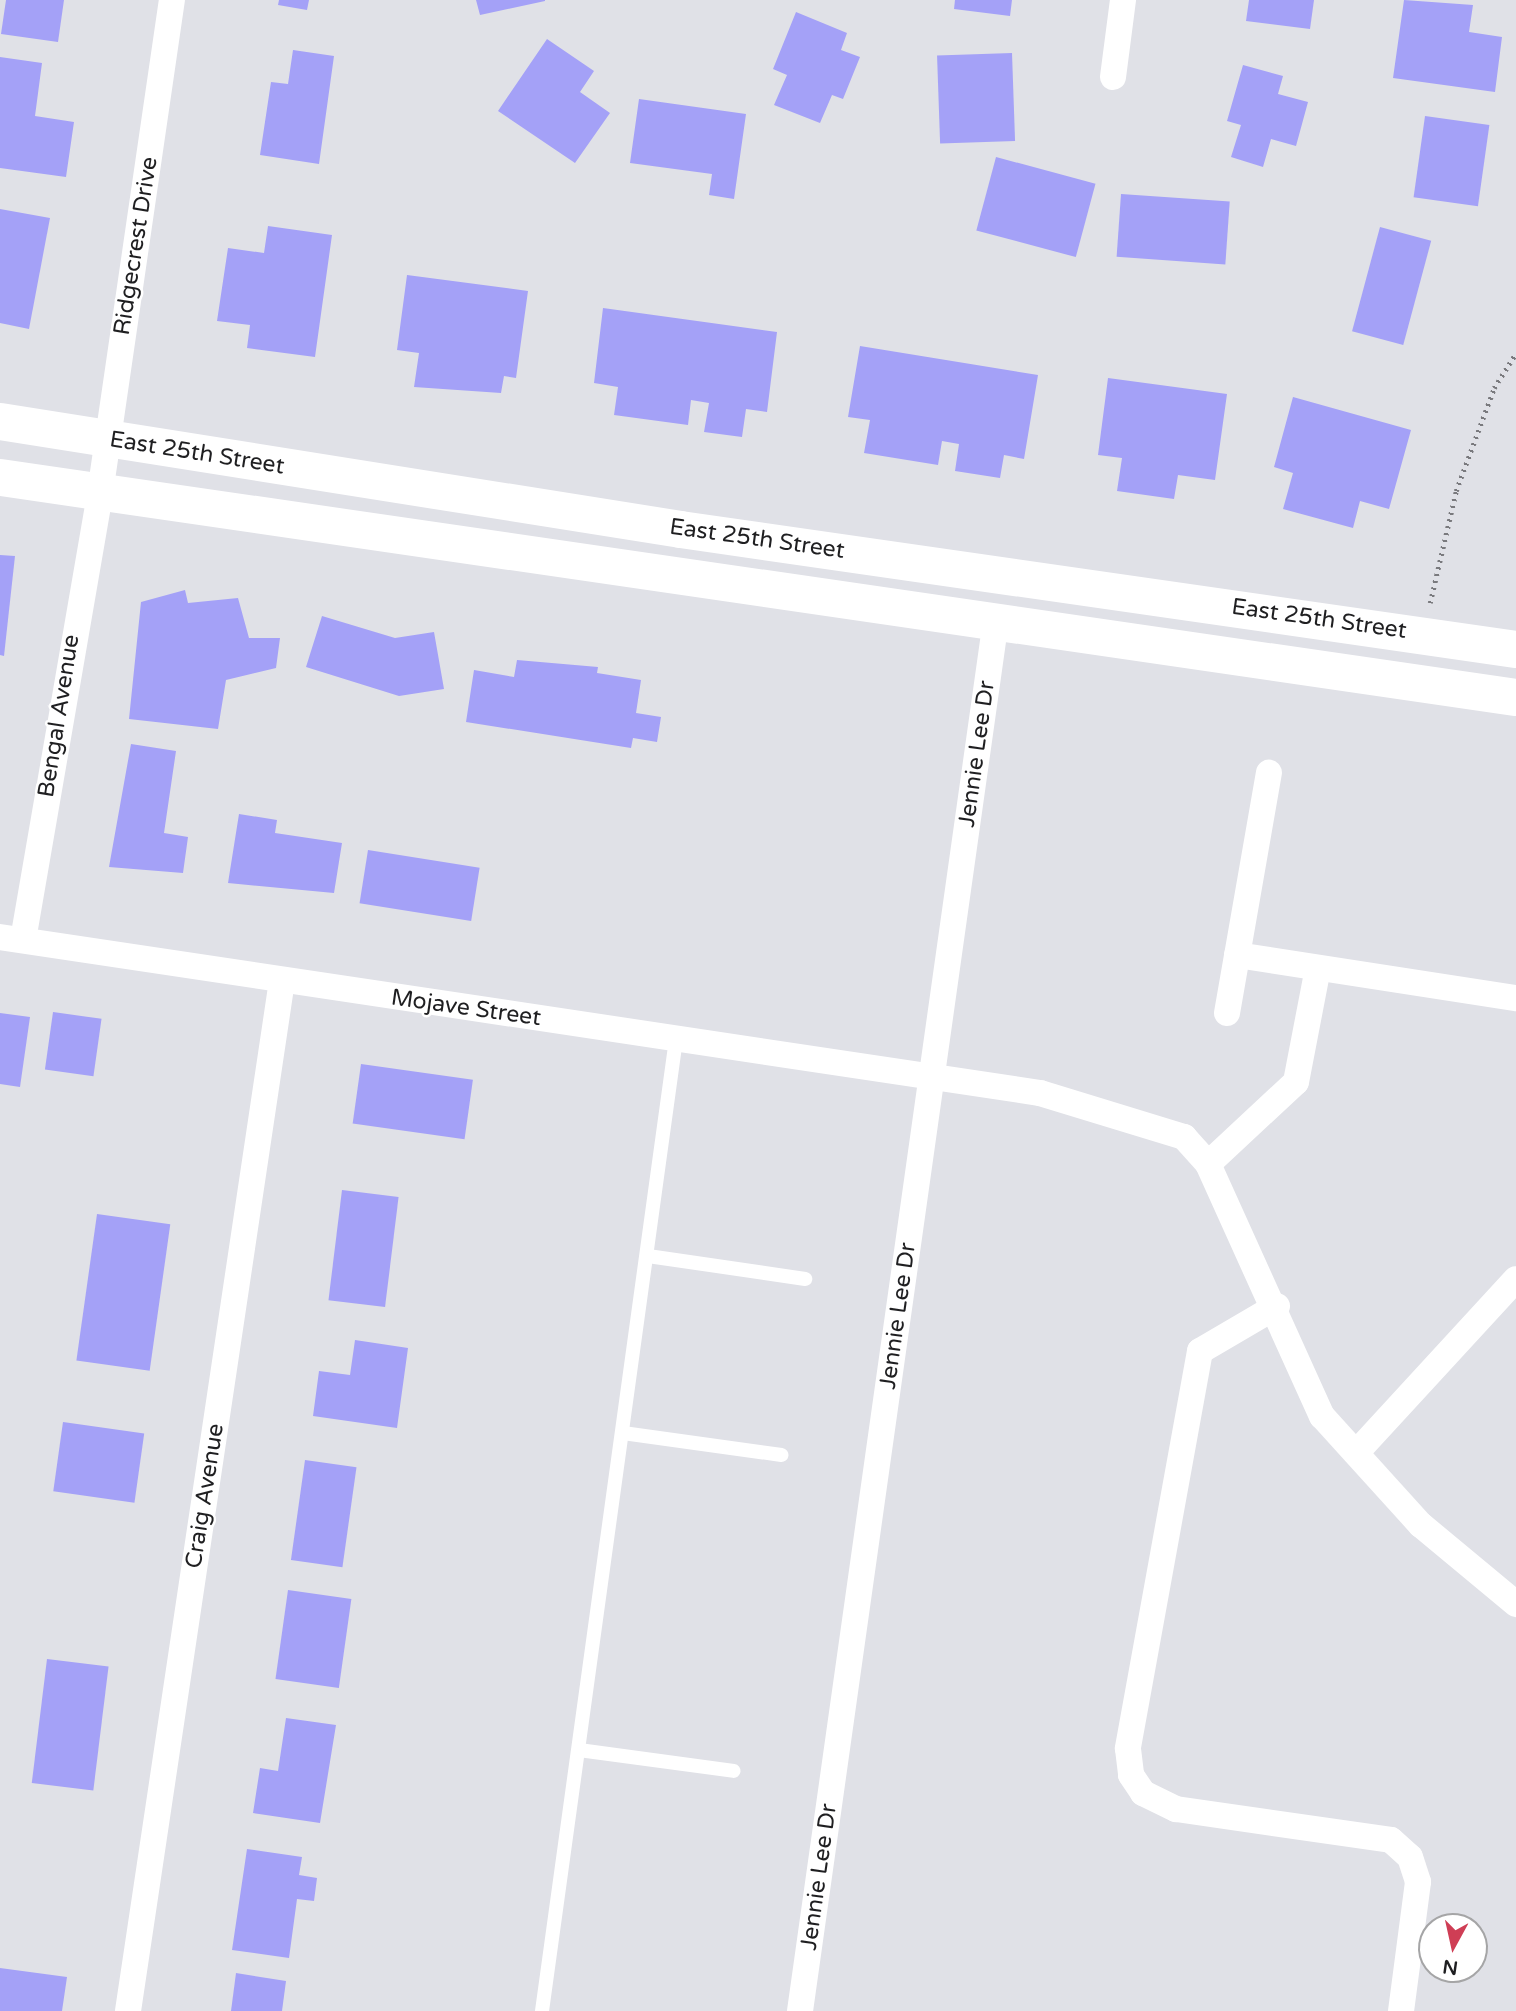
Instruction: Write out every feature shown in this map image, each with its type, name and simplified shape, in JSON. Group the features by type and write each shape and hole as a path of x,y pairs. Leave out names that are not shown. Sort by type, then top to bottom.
{"street":[{"name":"Ridgecrest Drive","path":"100,493 172,0"},
{"path":"1112,77 1123,0"},
{"name":"East 25th Street","path":"0,421 1516,649"},
{"name":"East 25th Street","path":"0,477 1516,696"},
{"name":"Bengal Avenue","path":"11,938 100,493"},
{"name":"Jennie Lee Dr","path":"800,2011 996,620"},
{"path":"1227,1013 1269,773"},
{"name":"Mojave Street","path":"11,938 932,1077 1138,1118 1184,1137 1208,1164 1277,1306 1322,1416 1421,1525 1516,1604"},
{"path":"1237,955 1516,998"},
{"path":"1208,1164 1296,1082 1318,968"},
{"name":"Craig Avenue","path":"128,2011 282,980"},
{"path":"1356,1453 1516,1279"},
{"path":"1277,1306 1200,1351 1128,1749 1131,1775 1143,1793 1176,1809 1391,1840 1410,1857 1418,1882 1401,2011"}],"lane":[{"path":"542,2011 676,1039"},
{"path":"648,1256 805,1279"},
{"path":"623,1433 781,1455"},
{"path":"579,1749 734,1771"}],"path":[{"path":"1425,635 1456,491 1494,388 1516,353"}],"building":[{"path":"6,0 64,0 58,42 1,34"},
{"path":"279,0 309,0 307,10 278,5"},
{"path":"476,0 545,0 545,1 480,15"},
{"path":"955,0 1012,0 1010,16 954,9"},
{"path":"1249,0 1314,0 1310,29 1246,21"},
{"path":"1404,0 1473,5 1469,32 1502,37 1495,92 1393,78"},
{"path":"796,12 847,33 841,50 860,57 843,99 832,95 820,123 774,105 787,75 773,69"},
{"path":"547,39 594,71 580,92 610,113 575,163 498,111"},
{"path":"293,50 334,56 319,164 260,155 271,82 288,84"},
{"path":"1012,53 1015,141 940,144 937,56"},
{"path":"0,57 42,63 35,116 74,122 66,177 0,168"},
{"path":"1243,65 1283,76 1278,94 1308,102 1296,146 1271,139 1263,167 1231,157 1241,125 1227,121"},
{"path":"639,99 746,114 734,199 709,195 712,174 630,163"},
{"path":"1425,116 1489,125 1478,206 1414,197"},
{"path":"996,157 1095,184 1076,257 976,230"},
{"path":"1121,194 1230,202 1225,264 1117,257"},
{"path":"0,209 50,218 29,329 0,323"},
{"path":"268,226 332,235 315,357 247,348 250,325 217,321 228,248 264,253"},
{"path":"1380,227 1431,241 1403,345 1352,331"},
{"path":"407,275 528,291 516,378 504,376 501,393 414,387 419,353 397,350"},
{"path":"603,308 777,332 767,412 746,409 742,437 704,432 709,403 691,400 688,425 614,415 618,387 594,383"},
{"path":"860,346 1038,375 1024,459 1004,455 1000,478 955,471 959,444 942,441 938,465 864,453 870,420 848,417"},
{"path":"1108,378 1227,394 1215,480 1178,475 1174,499 1117,491 1122,458 1098,455"},
{"path":"1293,397 1411,430 1389,509 1360,501 1353,528 1283,509 1293,473 1274,467"},
{"path":"0,555 15,556 4,656 0,655"},
{"path":"185,590 188,603 238,598 249,638 280,638 276,668 226,680 218,729 129,719 141,602"},
{"path":"322,616 395,638 434,632 444,689 399,696 306,667"},
{"path":"517,660 598,667 597,673 641,680 636,713 661,717 657,742 633,738 631,748 466,722 474,670 514,677"},
{"path":"131,744 176,751 164,833 188,837 183,873 109,867"},
{"path":"239,814 277,820 275,833 342,843 334,893 228,883"},
{"path":"368,850 480,868 471,921 360,903"},
{"path":"53,1012 102,1019 93,1076 45,1069"},
{"path":"0,1013 30,1017 20,1087 0,1084"},
{"path":"361,1064 473,1080 465,1139 353,1123"},
{"path":"342,1190 399,1197 385,1307 328,1300"},
{"path":"97,1214 170,1224 150,1371 76,1361"},
{"path":"355,1340 408,1348 397,1428 313,1416 319,1371 350,1375"},
{"path":"63,1422 144,1433 134,1503 53,1491"},
{"path":"305,1460 356,1467 342,1567 291,1560"},
{"path":"288,1590 351,1599 339,1688 275,1679"},
{"path":"47,1659 109,1667 93,1791 32,1783"},
{"path":"286,1718 336,1725 320,1823 253,1813 260,1768 278,1771"},
{"path":"247,1849 302,1857 299,1875 317,1878 314,1901 297,1899 289,1958 232,1950"},
{"path":"0,1968 67,1977 62,2011 0,2011"},
{"path":"236,1973 286,1981 282,2011 231,2011"}]}
